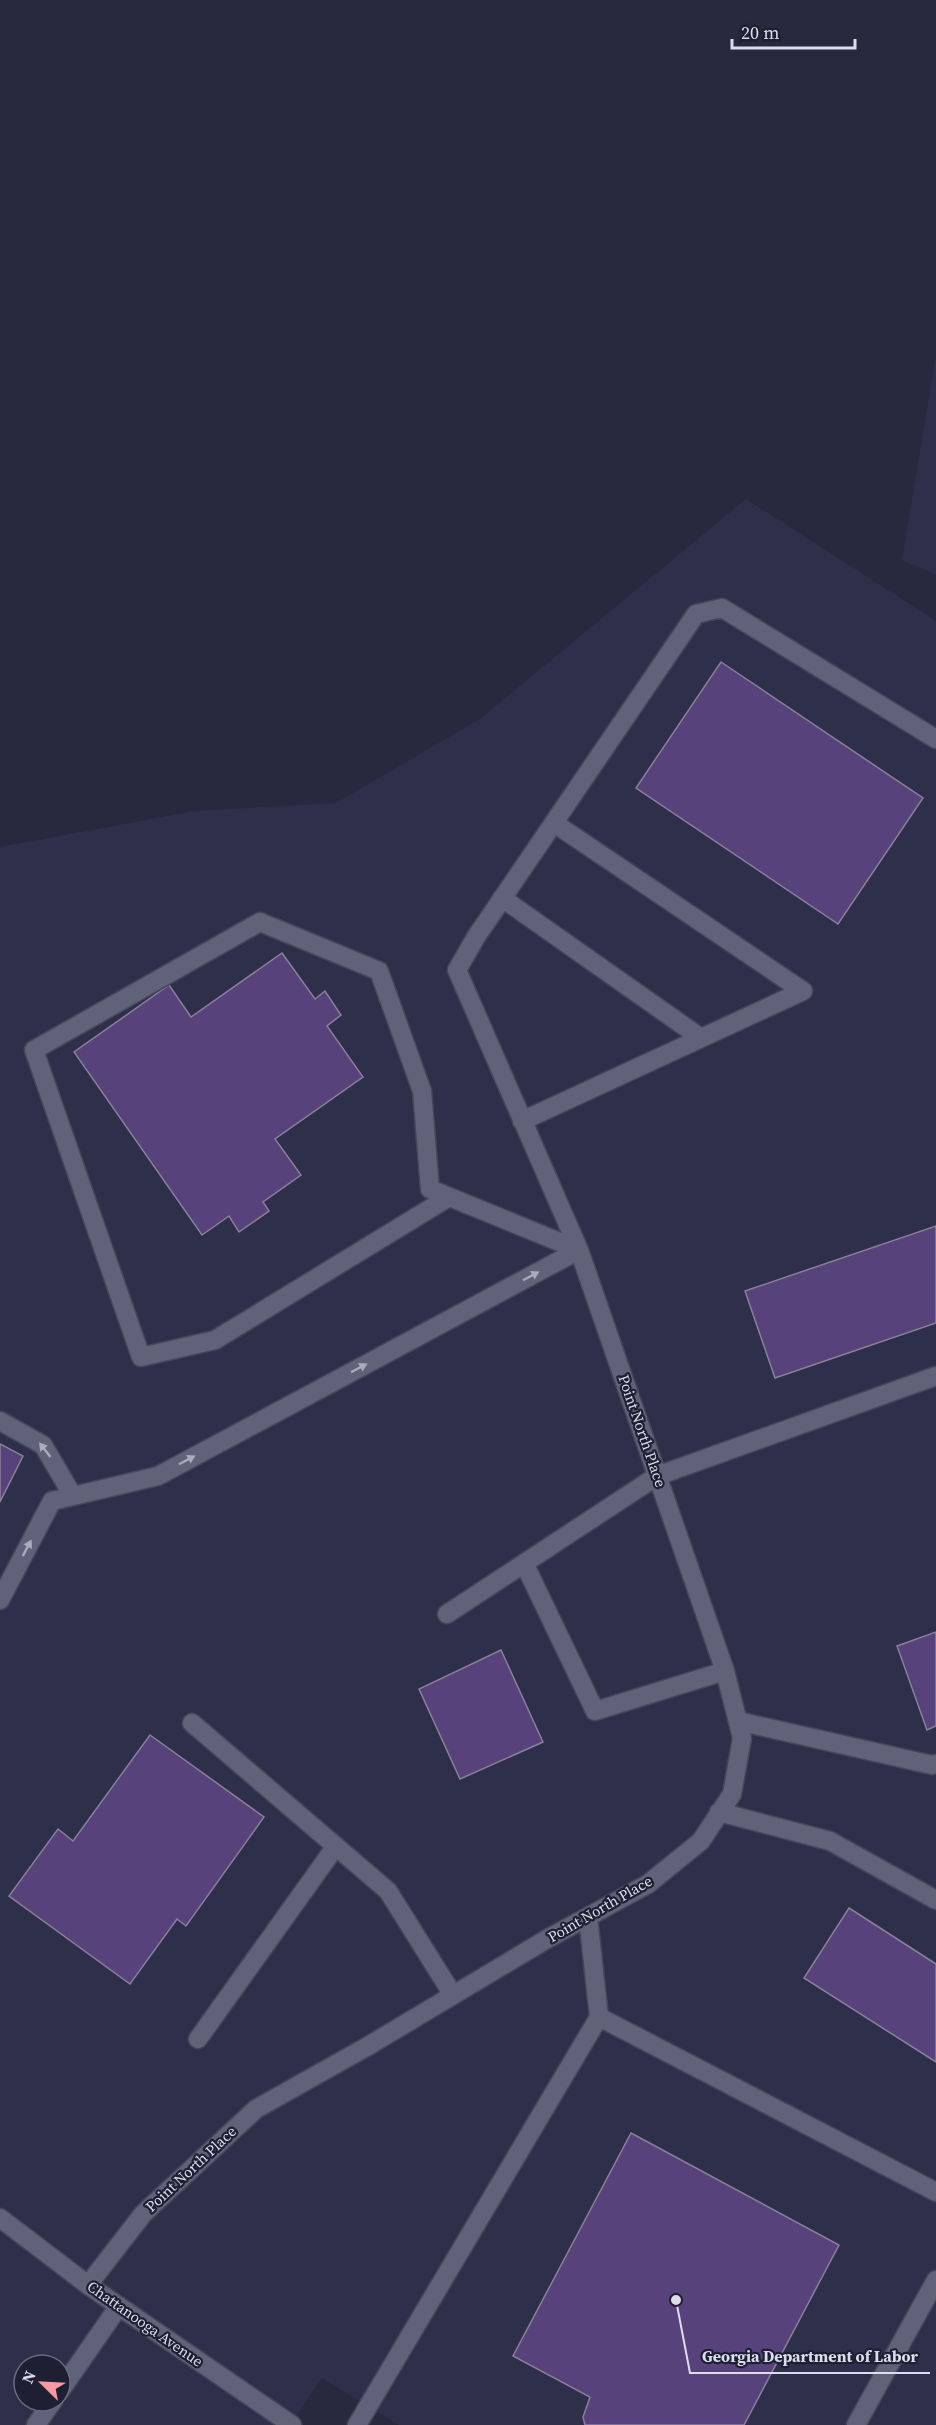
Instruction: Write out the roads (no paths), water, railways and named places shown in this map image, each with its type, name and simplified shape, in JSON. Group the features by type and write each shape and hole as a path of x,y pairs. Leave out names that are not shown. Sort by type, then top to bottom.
{"street":[{"path":"701,1038 502,898 696,614 722,608 936,740"},
{"path":"522,1121 803,991 554,823"},
{"name":"Point North Place","path":"88,2285 143,2214 256,2109 648,1884 700,1841 732,1794 742,1738 725,1671 579,1250 457,970 502,898"},
{"path":"449,1197 215,1340 141,1357 34,1050 260,922 379,971 422,1091 430,1190 449,1197 579,1250"},
{"path":"0,1600 52,1501 158,1476 579,1250"},
{"path":"447,1614 657,1476 936,1376"},
{"path":"0,1421 43,1445 73,1496"},
{"path":"524,1563 595,1711 725,1671"},
{"path":"738,1721 932,1765 936,1764"},
{"path":"192,1723 388,1891 453,1995"},
{"path":"719,1812 830,1841 936,1900"},
{"path":"198,2039 336,1846"},
{"path":"357,2425 599,2017 588,1917"},
{"path":"599,2017 936,2192"},
{"name":"Chattanooga Avenue","path":"0,2218 88,2285 292,2425"},
{"path":"856,2425 936,2280"},
{"path":"72,2374 119,2306"}],"place":[{"name":"Georgia Department of Labor","path":"676,2300"}]}
